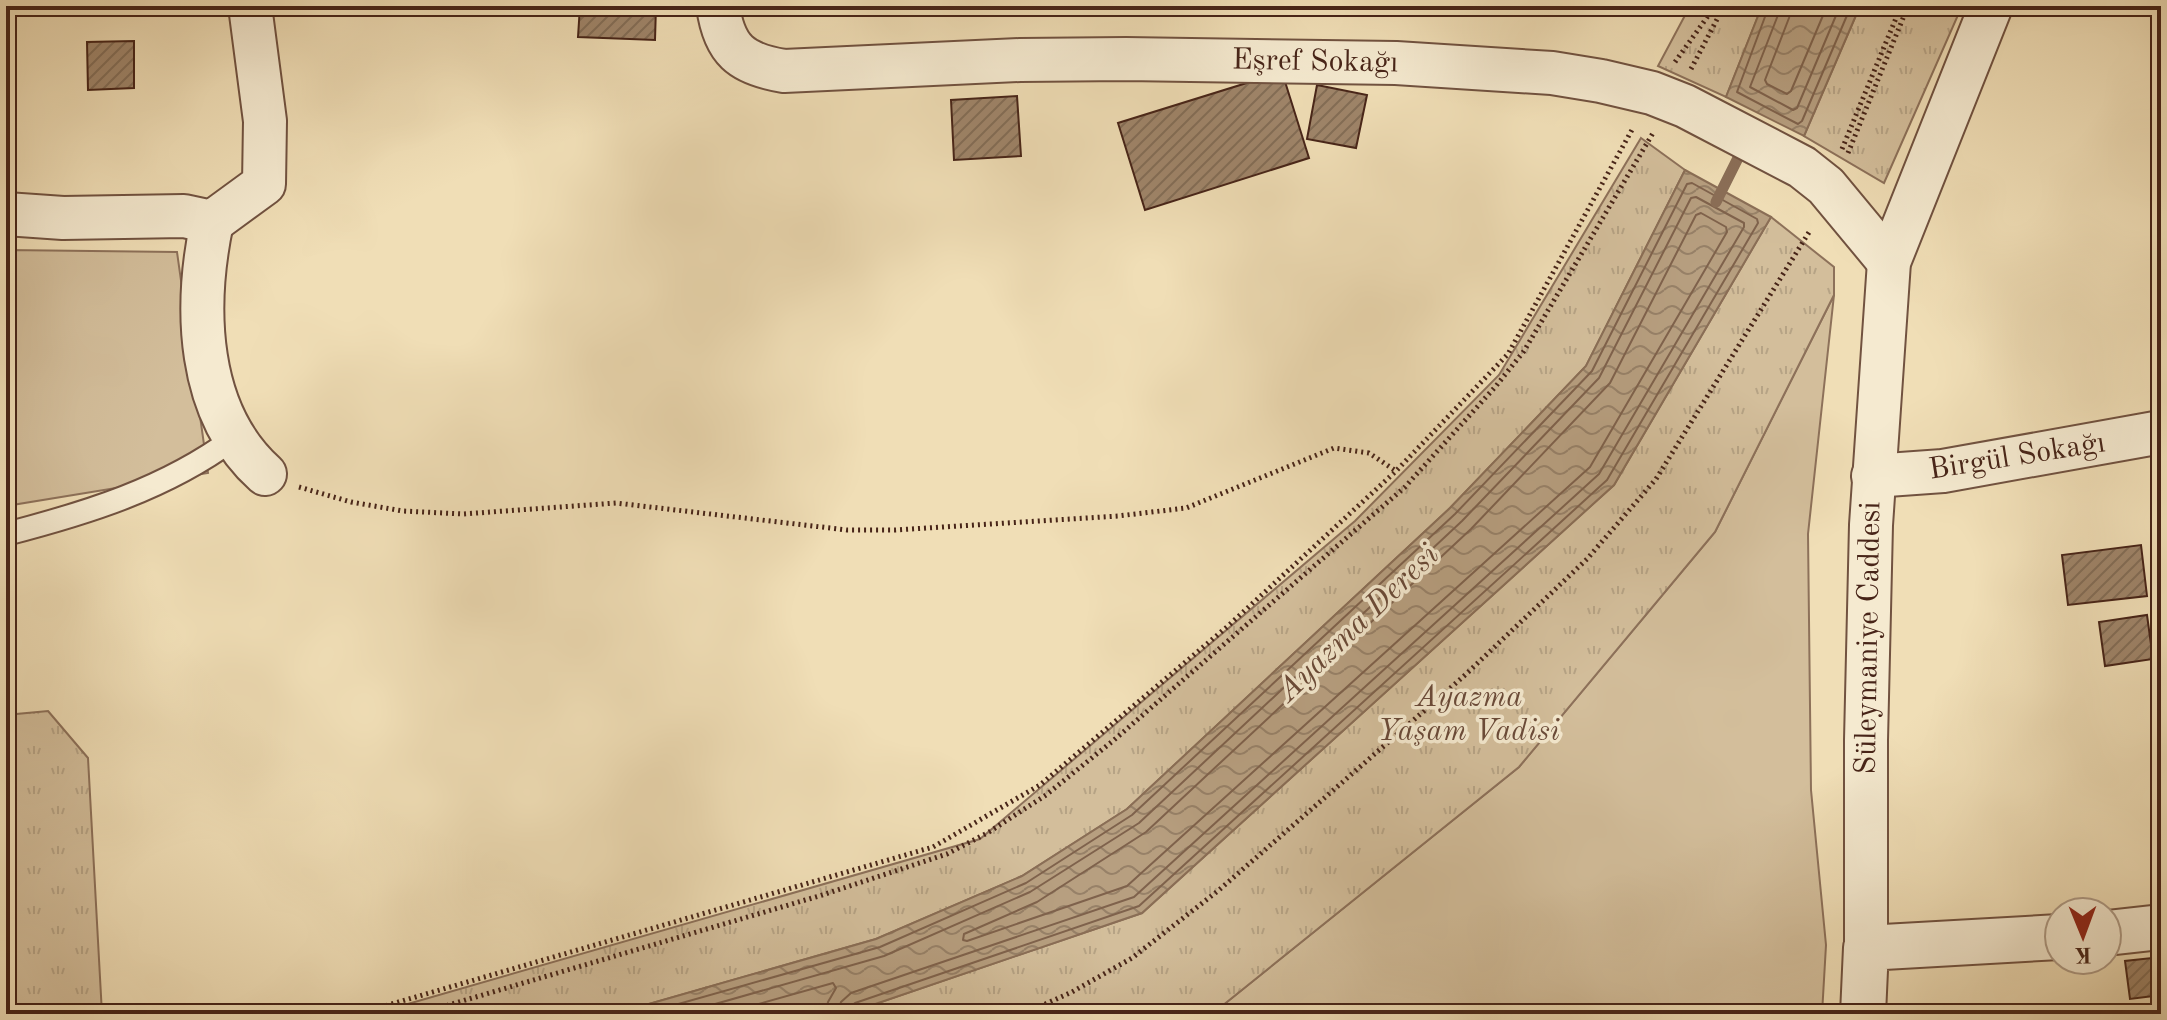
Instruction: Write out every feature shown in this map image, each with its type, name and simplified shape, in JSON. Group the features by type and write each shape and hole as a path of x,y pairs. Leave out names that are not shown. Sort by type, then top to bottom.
{"street":[{"path":"250,6 265,121 264,184 212,222 204,258 203,324 212,388 233,439 248,459 265,474"},
{"name":"Eşref Sokağı","path":"718,6 722,31 741,58 758,67 784,71 1020,60 1396,63 1552,73 1670,100 1820,182 1889,262"},
{"name":"Süleymaniye Caddesi","path":"1863,1014 1873,476 1889,262 1991,6"},
{"path":"6,214 63,218 184,216 212,222"},
{"name":"Birgül Sokağı","path":"1873,476 1943,471 2161,432"},
{"path":"2123,931 2161,927"},
{"path":"1866,948 2043,938"}],"lane":[{"path":"6,534 68,518 158,485 233,439"}],"path":[{"path":"418,1014 819,896 947,854 989,832 1046,795 1114,740 1405,487 1486,397 1524,351 1670,100 1712,6"},
{"path":"357,1014 933,847 1040,785 1228,626 1396,471 1508,354 1670,100 1719,20 1724,6"},
{"path":"1023,1014 1072,992 1132,958 1219,890 1464,676 1587,559 1656,479 1812,229 1820,182 1901,6"},
{"path":"1820,182 1908,6"},
{"path":"265,474 336,498 403,511 463,514 616,503 847,530 895,530 1118,516 1186,508 1334,448 1369,453 1396,471"}],"green space":[{"path":"1690,6 1762,6 1726,97 1658,66"},
{"path":"1860,6 1962,6 1884,183 1804,136"},
{"name":"Ayazma Yaşam Vadisi","path":"1641,138 1685,170 1586,366 1450,508 1127,809 1022,876 876,939 614,1014 373,1014 980,839 1355,521 1499,375"},
{"name":"Ayazma Yaşam Vadisi","path":"1771,217 1834,267 1834,295 1715,532 1519,767 1212,1014 846,1014 1142,913 1614,485"},
{"path":"6,250 177,252 208,473 6,506"},
{"path":"1834,295 1808,534 1811,790 1826,945 1822,1014 1212,1014 1519,767 1715,532"},
{"path":"48,711 88,758 102,1014 6,1014 6,715"}],"water":[{"path":"1762,6 1860,6 1804,136 1726,97"},
{"path":"1685,170 1771,217 1614,485 1142,913 846,1014 614,1014 876,939 1022,876 1127,809 1450,508 1586,366"}],"building":[{"path":"580,6 656,6 655,40 578,37"},
{"path":"134,41 134,88 88,90 87,42"},
{"path":"1282,72 1309,158 1145,210 1118,123"},
{"path":"1317,85 1367,95 1356,148 1307,139"},
{"path":"1017,96 1021,156 954,160 951,100"},
{"path":"2141,545 2147,596 2068,605 2062,555"},
{"path":"2147,615 2153,659 2105,666 2099,622"},
{"path":"2161,724 2161,774 2152,726"},
{"path":"2161,957 2161,995 2130,999 2125,961"}],"waterway":[{"name":"Ayazma Deresi","path":"1716,202 1744,146"}]}
